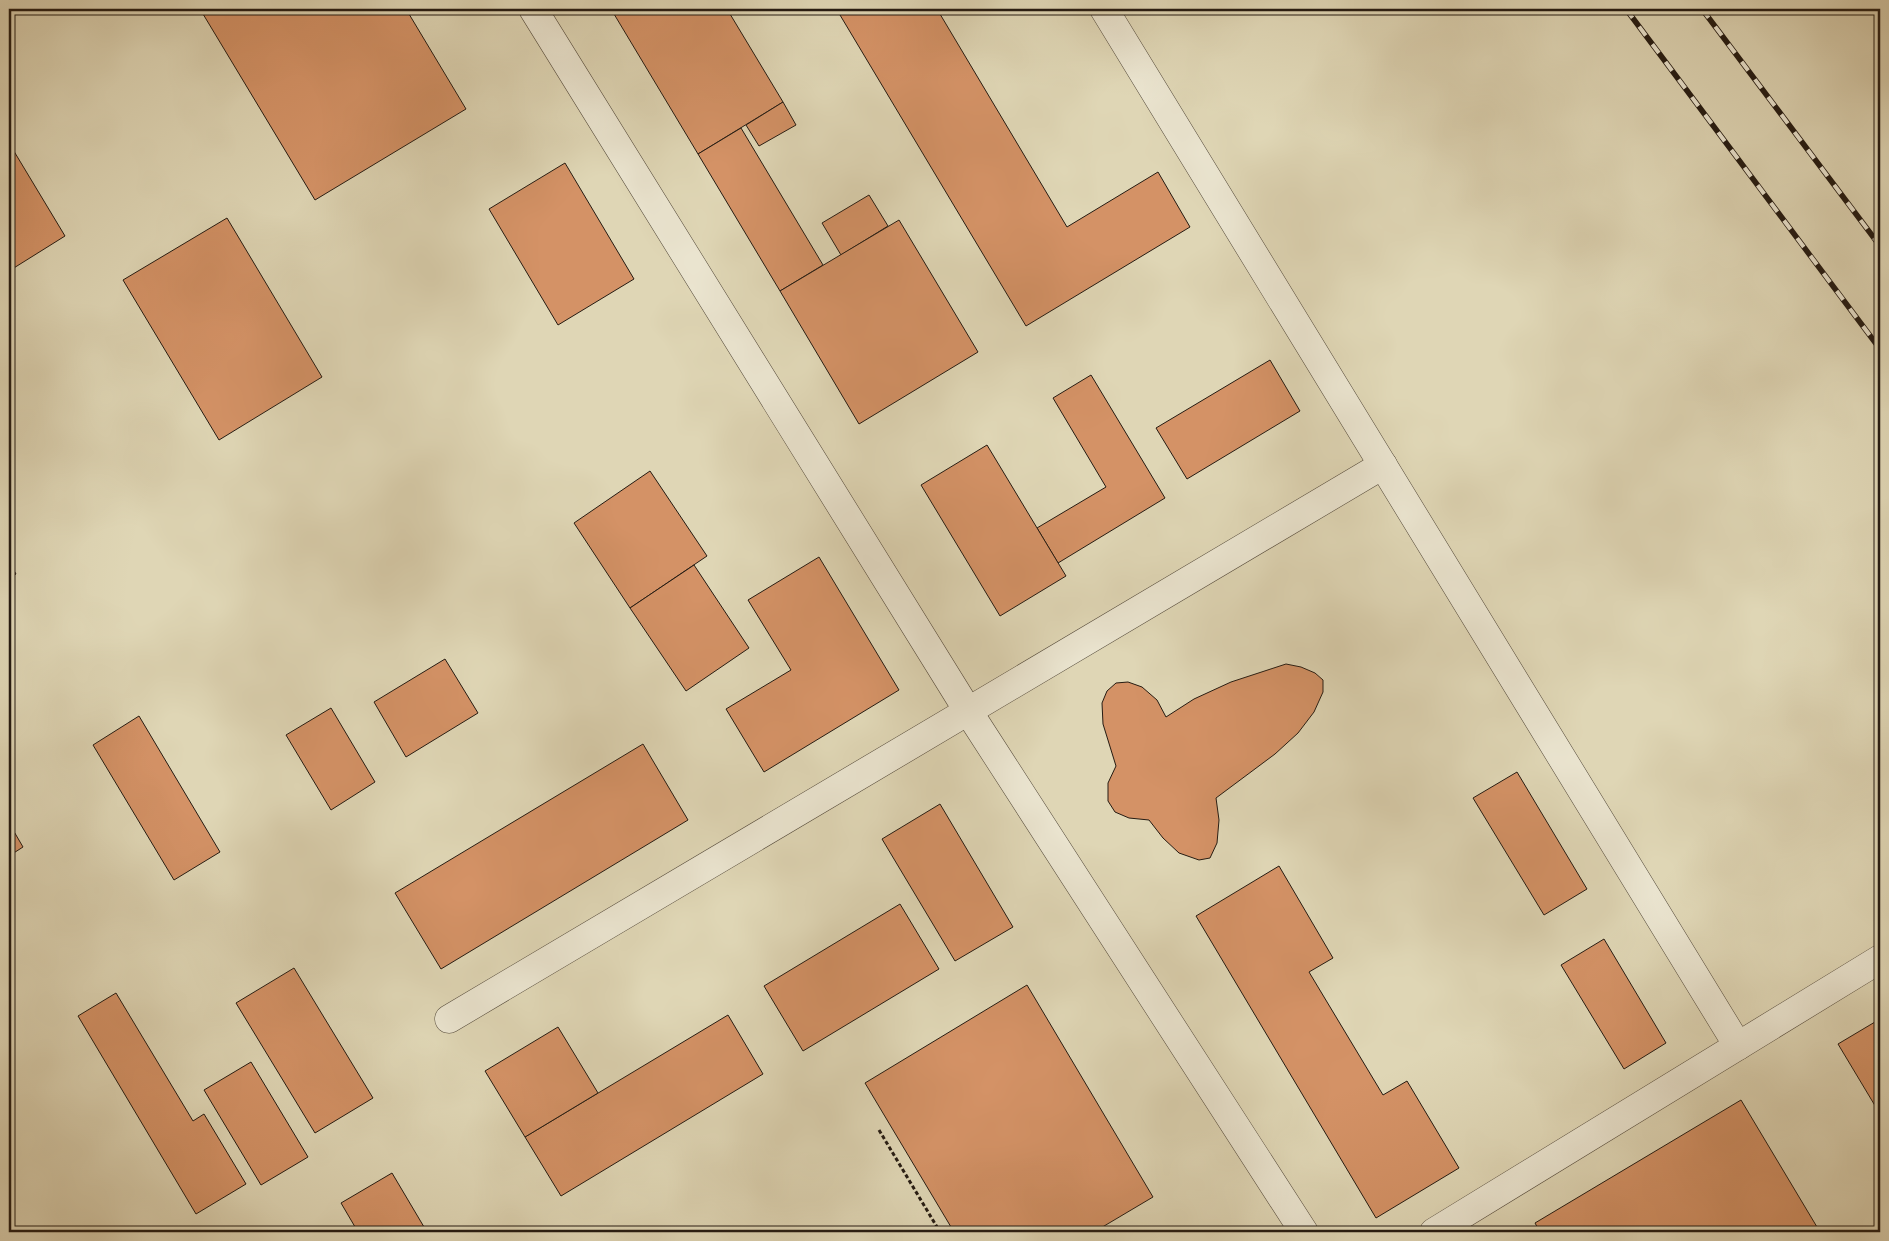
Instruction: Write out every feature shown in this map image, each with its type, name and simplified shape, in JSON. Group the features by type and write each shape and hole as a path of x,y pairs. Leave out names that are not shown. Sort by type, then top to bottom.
{"lane":[{"path":"533,9 968,711 1304,1232"},
{"path":"1104,9 1738,1046"},
{"path":"450,1019 1383,465"},
{"path":"1434,1232 1880,958"}],"path":[{"path":"879,1130 940,1232"}],"building":[{"path":"200,9 406,9 466,109 315,200"},
{"path":"611,9 727,9 783,102 698,154"},
{"path":"937,9 1067,227 1158,172 1190,227 1026,326 837,10"},
{"path":"783,102 796,125 759,146 746,125"},
{"path":"741,128 823,265 780,291 698,154"},
{"path":"9,143 65,236 9,271"},
{"path":"565,163 634,279 558,325 489,209"},
{"path":"869,195 888,226 841,255 822,223"},
{"path":"227,218 322,377 219,440 123,280"},
{"path":"899,220 978,352 859,424 780,291"},
{"path":"1270,360 1300,411 1187,479 1156,428"},
{"path":"1091,375 1165,498 1058,563 1037,528 1106,487 1053,398"},
{"path":"987,445 1066,576 1000,616 921,485"},
{"path":"650,471 707,556 630,608 574,523"},
{"path":"819,557 899,690 764,772 726,709 791,670 748,600"},
{"path":"9,562 16,574 9,578"},
{"path":"694,565 749,648 686,691 630,608"},
{"path":"445,659 478,713 406,757 374,702"},
{"path":"1286,664 1301,667 1315,673 1323,680 1323,692 1314,712 1298,733 1275,754 1216,798 1219,820 1217,843 1210,858 1199,860 1179,853 1163,838 1149,820 1129,818 1115,812 1108,801 1108,783 1116,766 1103,724 1102,703 1107,691 1116,683 1128,682 1142,687 1157,700 1166,717 1194,699 1231,682"},
{"path":"331,708 375,782 331,810 286,735"},
{"path":"139,716 220,852 174,880 93,745"},
{"path":"643,744 688,820 441,969 395,893"},
{"path":"1517,772 1587,889 1544,915 1473,798"},
{"path":"940,804 1013,927 955,961 882,839"},
{"path":"9,823 23,847 9,856"},
{"path":"1279,866 1333,958 1309,972 1383,1095 1407,1081 1459,1168 1376,1218 1196,916"},
{"path":"900,904 939,969 803,1051 764,986"},
{"path":"1604,939 1666,1043 1624,1069 1561,965"},
{"path":"294,968 373,1098 315,1133 236,1003"},
{"path":"1027,985 1153,1197 1094,1232 954,1232 865,1083"},
{"path":"116,993 193,1121 204,1114 246,1184 196,1214 78,1016"},
{"path":"728,1015 763,1074 561,1196 525,1137"},
{"path":"1880,1019 1880,1114 1838,1044"},
{"path":"558,1027 598,1093 525,1137 485,1071"},
{"path":"251,1062 308,1157 261,1185 204,1090"},
{"path":"1741,1100 1820,1232 1540,1232 1535,1223"},
{"path":"392,1173 427,1232 358,1232 341,1203"}],"railway":[{"path":"1626,9 1880,349"},
{"path":"1702,9 1880,246"}]}
